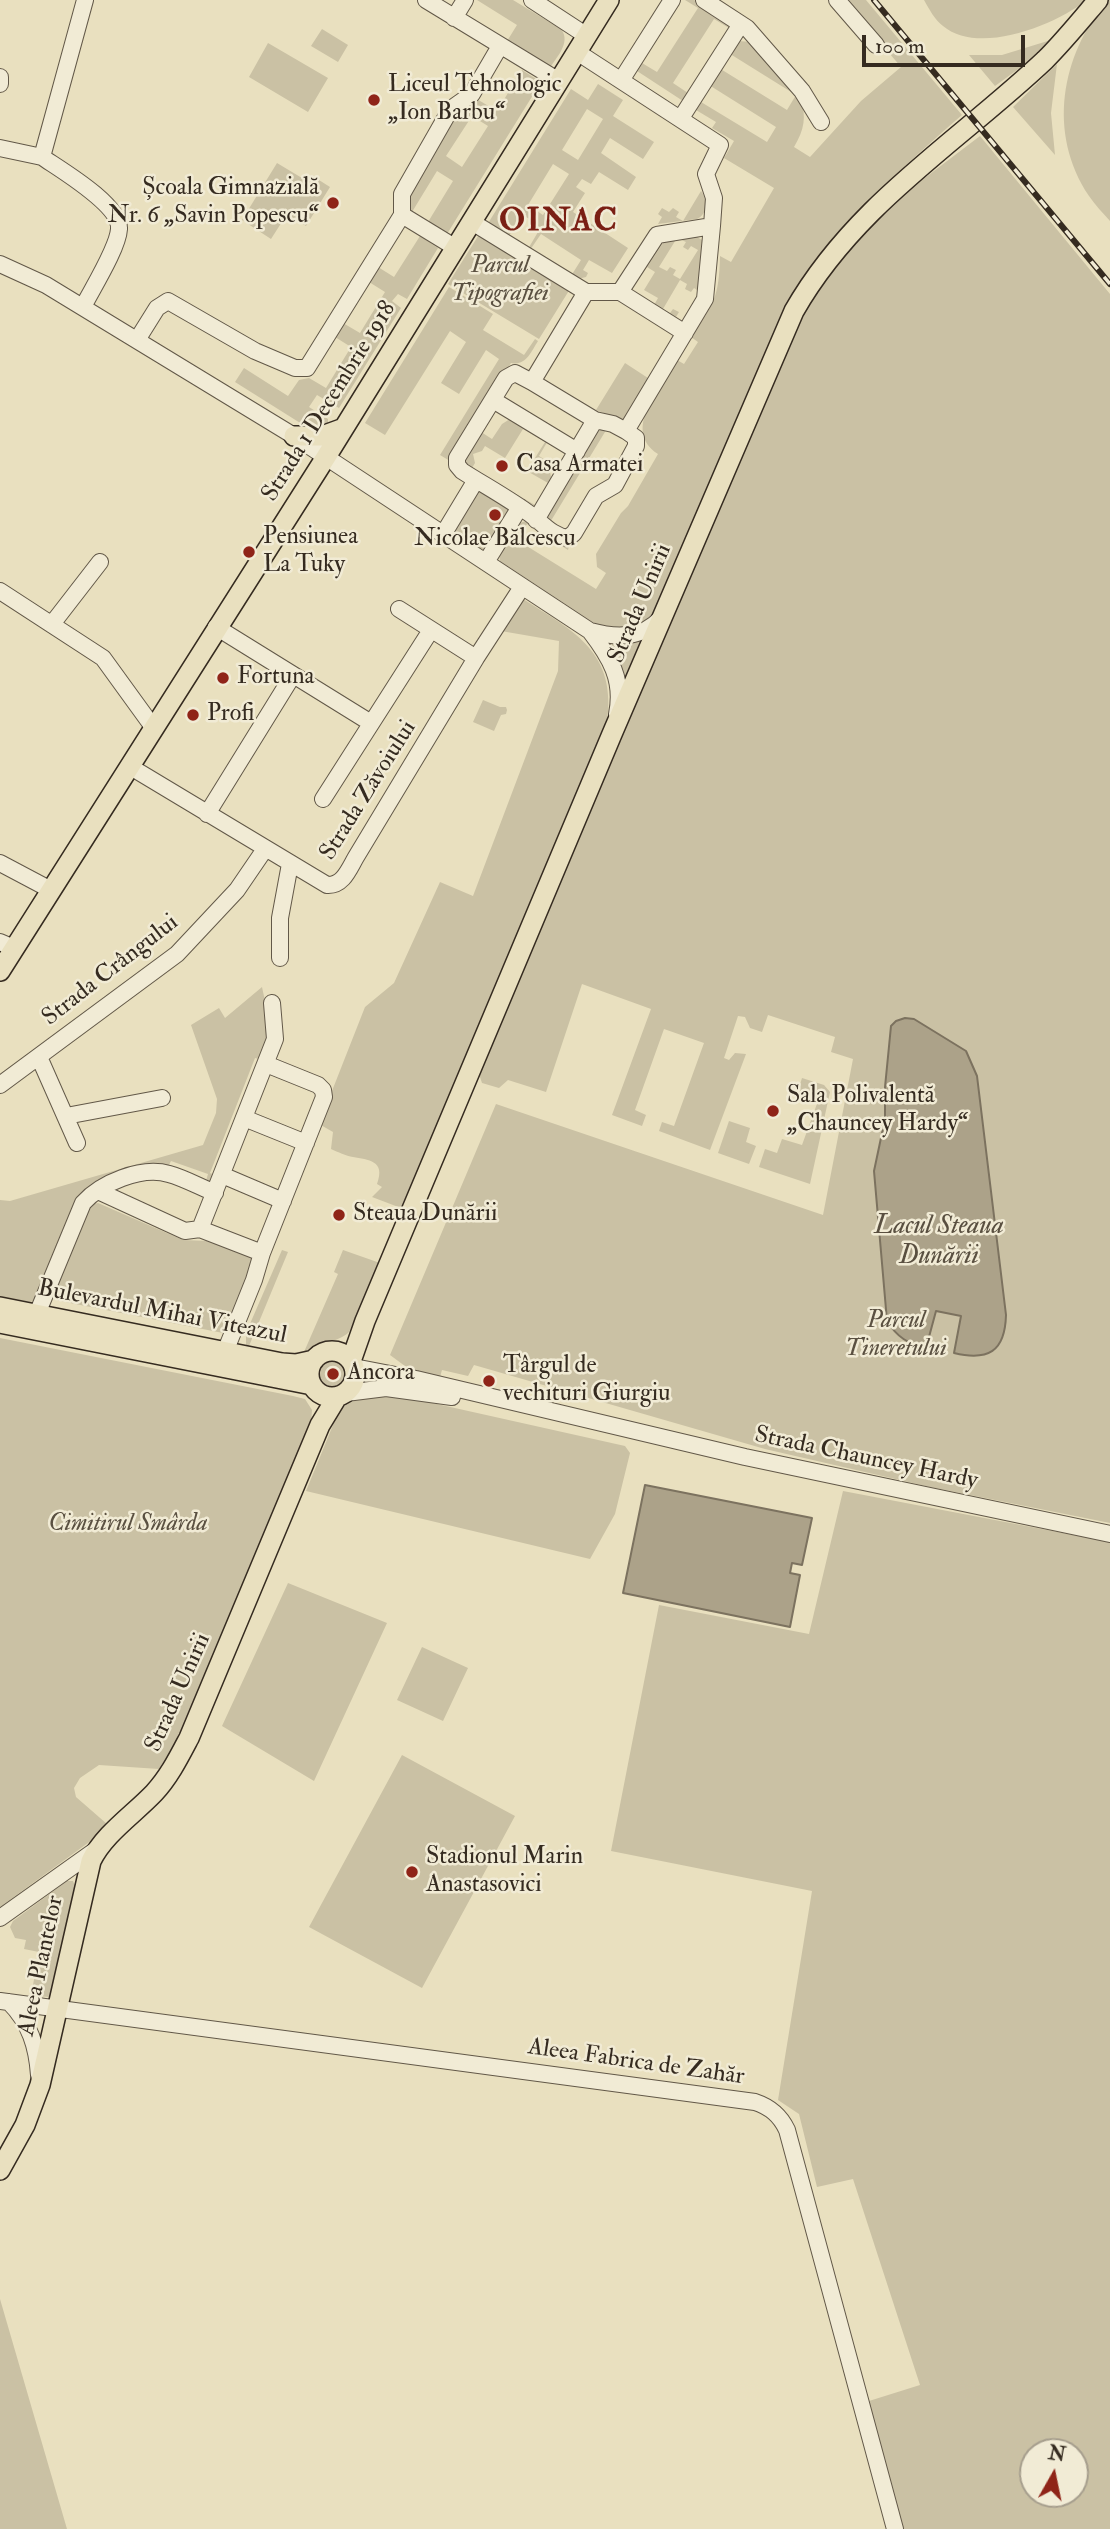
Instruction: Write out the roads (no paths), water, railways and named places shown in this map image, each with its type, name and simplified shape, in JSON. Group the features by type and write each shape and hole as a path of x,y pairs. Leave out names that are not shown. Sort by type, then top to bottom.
{"main road":[{"name":"Strada 1 Decembrie 1918","path":"0,971 7,945 51,890 326,457 609,0"},
{"name":"Strada Unirii","path":"348,1360 352,1339 365,1321 612,734 783,334 802,296 845,237 882,200 1044,61 1098,0"},
{"path":"294,436 316,437 344,428"},
{"name":"Bulevardul Mihai Viteazul","path":"0,1307 292,1364 314,1360"},
{"name":"Bulevardul Mihai Viteazul","path":"0,1322 314,1388"},
{"path":"325,1353 348,1360 355,1380 341,1395 327,1397 314,1388 309,1372 314,1360 325,1353"},
{"name":"Strada Unirii","path":"314,1388 320,1425"},
{"name":"Strada Unirii","path":"97,1849 156,1791 178,1759 320,1425 341,1395"},
{"name":"Aleea Plantelor","path":"0,2170 25,2125 40,2085 89,1867 97,1849"}],"street":[{"path":"43,157 85,0"},
{"path":"426,0 559,81"},
{"path":"454,18 465,0"},
{"path":"532,0 622,79 720,145 705,175 714,198 706,298 626,431"},
{"path":"622,79 671,0"},
{"path":"704,0 741,24 802,90 821,122"},
{"path":"837,0 876,46"},
{"path":"681,118 741,24"},
{"path":"137,340 157,307 168,301 255,351 295,368 307,368 402,215 402,194 446,117 455,106 472,94 500,47"},
{"path":"0,77 0,84"},
{"path":"0,148 43,157 103,202 118,220 116,242 83,307"},
{"path":"402,215 456,248"},
{"path":"472,222 586,292 620,292 685,333"},
{"path":"620,292 655,237 665,232 712,226"},
{"path":"0,264 38,281 83,307 294,436 590,631 609,656 618,682 620,697 612,734"},
{"path":"532,382 586,292"},
{"path":"519,374 595,420 613,424 636,438 636,446 614,486 597,496 571,536 562,537 460,469 457,460 493,400 506,378 519,374"},
{"path":"493,400 577,452"},
{"path":"536,520 595,420"},
{"path":"444,533 476,480"},
{"path":"486,562 520,507"},
{"path":"52,624 100,562"},
{"name":"Strada Zăvoiului","path":"129,766 290,864 327,885 334,885 341,881 522,587"},
{"path":"0,591 109,664 153,727"},
{"path":"399,609 477,658"},
{"path":"590,631 609,635 633,635 653,627 663,615"},
{"path":"216,627 371,723"},
{"path":"323,799 431,630"},
{"path":"207,814 293,676"},
{"name":"Strada Crângului","path":"0,1085 177,954 237,890 265,849"},
{"path":"0,863 51,890"},
{"path":"280,958 280,918 290,864"},
{"path":"200,1229 276,1035 272,1003"},
{"path":"39,1057 77,1143"},
{"path":"225,1352 324,1097 323,1090 318,1085 266,1064"},
{"path":"66,1116 162,1098"},
{"path":"244,1118 306,1143"},
{"path":"37,1314 83,1203 98,1191 131,1176 161,1172 215,1193"},
{"path":"222,1175 282,1201"},
{"path":"98,1191 185,1231 200,1229 262,1253"},
{"name":"Strada Chauncey Hardy","path":"348,1360 613,1426 1110,1534"},
{"name":"Strada Chauncey Hardy","path":"341,1395 397,1388 613,1426"},
{"name":"Strada Unirii","path":"0,1918 97,1849"},
{"path":"4,2002 18,2012 30,2032 37,2053 40,2085"},
{"name":"Aleea Fabrica de Zahăr","path":"4,2002 755,2102 772,2110 783,2122 786,2130 895,2529"}],"water":[{"name":"Lacul Steaua Dunării","path":"905,1018 914,1019 966,1051 977,1076 1006,1315 1002,1338 992,1351 985,1354 976,1356 954,1353 961,1316 936,1311 926,1348 904,1339 887,1321 874,1171 885,1119 891,1026"},
{"path":"645,1485 812,1518 802,1565 792,1563 790,1573 800,1575 790,1627 623,1593"}],"railway":[{"path":"874,0 1110,284"}],"place":[{"name":"Liceul Tehnologic „Ion Barbu“","path":"374,100"},
{"name":"Școala Gimnazială Nr. 6 „Savin Popescu“","path":"333,203"},
{"name":"Casa Armatei","path":"502,466"},
{"name":"Nicolae Bălcescu","path":"495,515"},
{"name":"Pensiunea La Tuky","path":"249,552"},
{"name":"Fortuna","path":"223,678"},
{"name":"Profi","path":"193,715"},
{"name":"Sala Polivalentă „Chauncey Hardy“","path":"773,1111"},
{"name":"Steaua Dunării","path":"339,1215"},
{"name":"Ancora","path":"333,1374"},
{"name":"Târgul de vechituri Giurgiu","path":"489,1381"},
{"name":"Stadionul Marin Anastasovici","path":"412,1872"}],"district":[{"name":"OINAC","path":"559,223"}],"park label":[{"name":"Parcul Tipografiei","path":"500,281"},
{"name":"Parcul Tineretului","path":"896,1336"},
{"name":"Cimitirul Smârda","path":"128,1525"}]}
